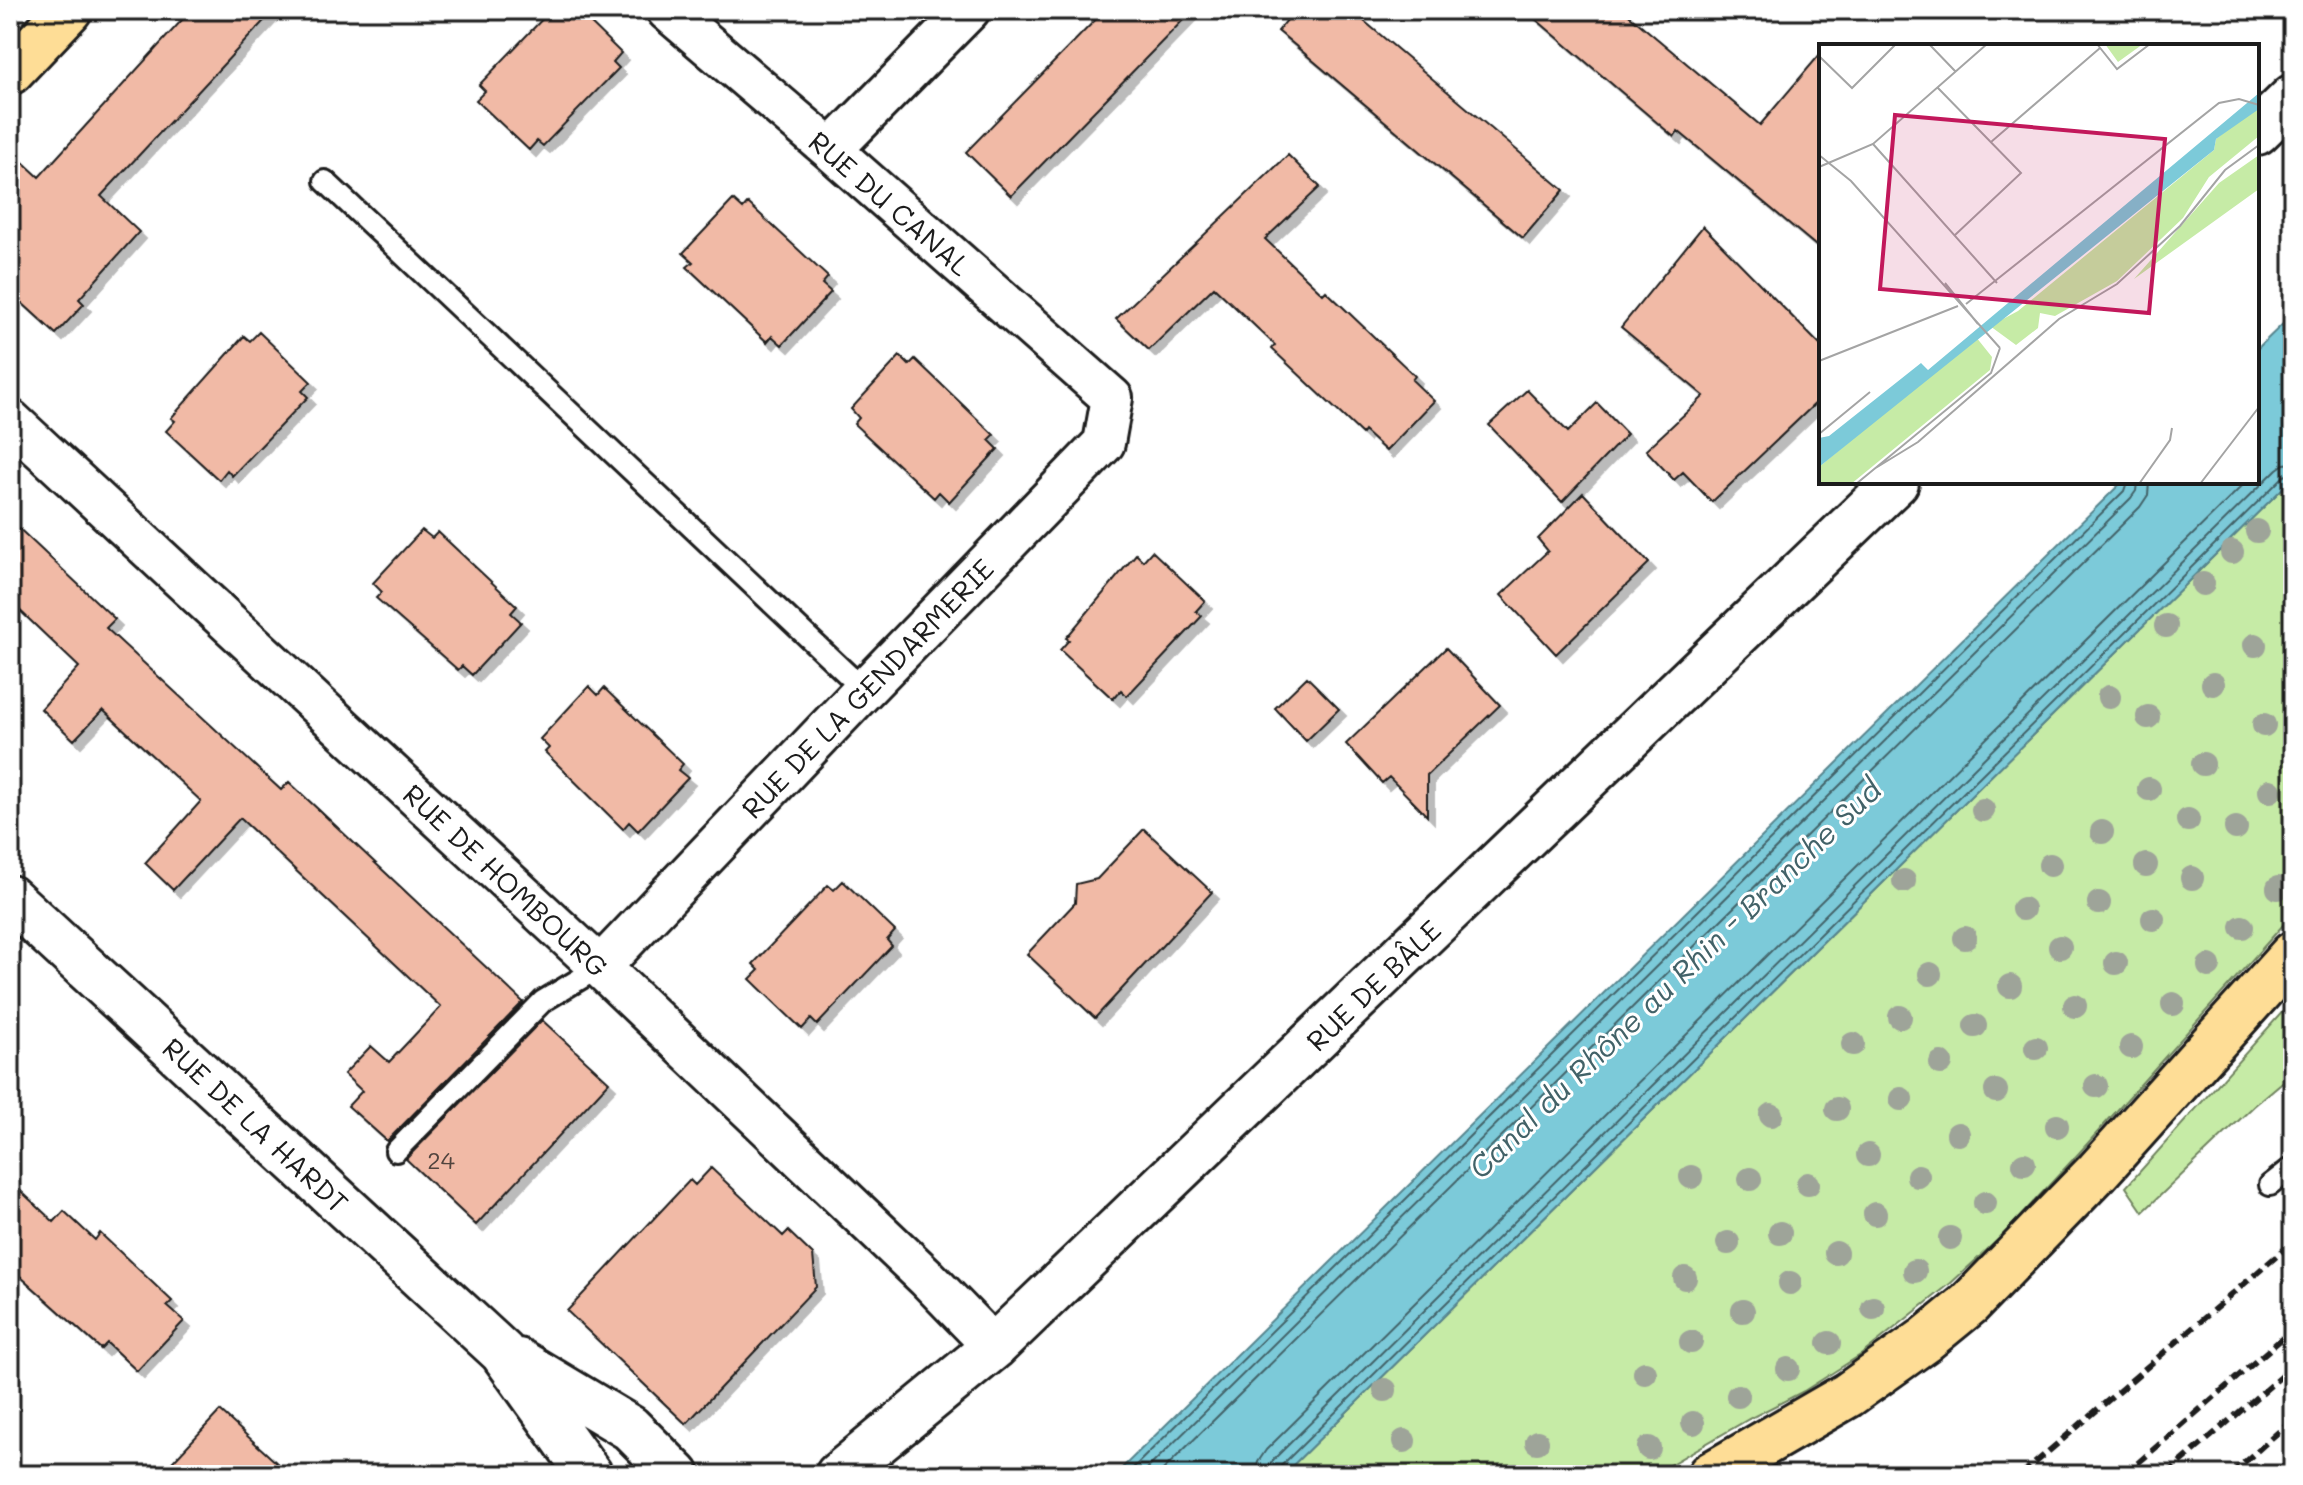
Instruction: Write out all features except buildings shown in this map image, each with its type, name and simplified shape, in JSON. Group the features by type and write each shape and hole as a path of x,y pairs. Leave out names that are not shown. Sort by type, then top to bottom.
{"main road":[{"path":"10,72 69,10"},
{"path":"1710,1475 1848,1395 1969,1304 2107,1161 2293,954"}],"street":[{"name":"RUE DU CANAL","path":"667,10 1112,398"},
{"path":"831,150 969,10"},
{"path":"2259,130 2293,97"},
{"name":"RUE DE LA GENDARMERIE","path":"600,967 1104,443 1112,398"},
{"name":"RUE DE HOMBOURG","path":"10,420 600,967 927,1278 994,1347"},
{"name":"RUE DE BÂLE","path":"838,1475 994,1347 1894,484"},
{"name":"RUE DE LA HARDT","path":"10,898 502,1352 590,1475"},
{"name":"RUE DE LA HARDT","path":"502,1352 630,1428 677,1475"}],"lane":[{"path":"325,181 864,690"},
{"path":"396,1151 543,1001 600,967"},
{"path":"2270,1185 2293,1167"}],"green space":[{"path":"2293,478 2293,914 2002,1236 1951,1283 1862,1354 1804,1391 1652,1475 1283,1475"},
{"path":"2293,1000 2293,1073 2143,1212 2126,1187"}],"water":[{"name":"Canal du Rhône au Rhin - Branche Sud","path":"2293,314 2293,478 1283,1475 1115,1475 2120,484 2259,484 2259,347"}],"railway":[{"path":"2021,1475 2293,1242"},
{"path":"2124,1475 2293,1329"},
{"path":"2166,1475 2293,1366"},
{"path":"2230,1475 2293,1419"}]}
